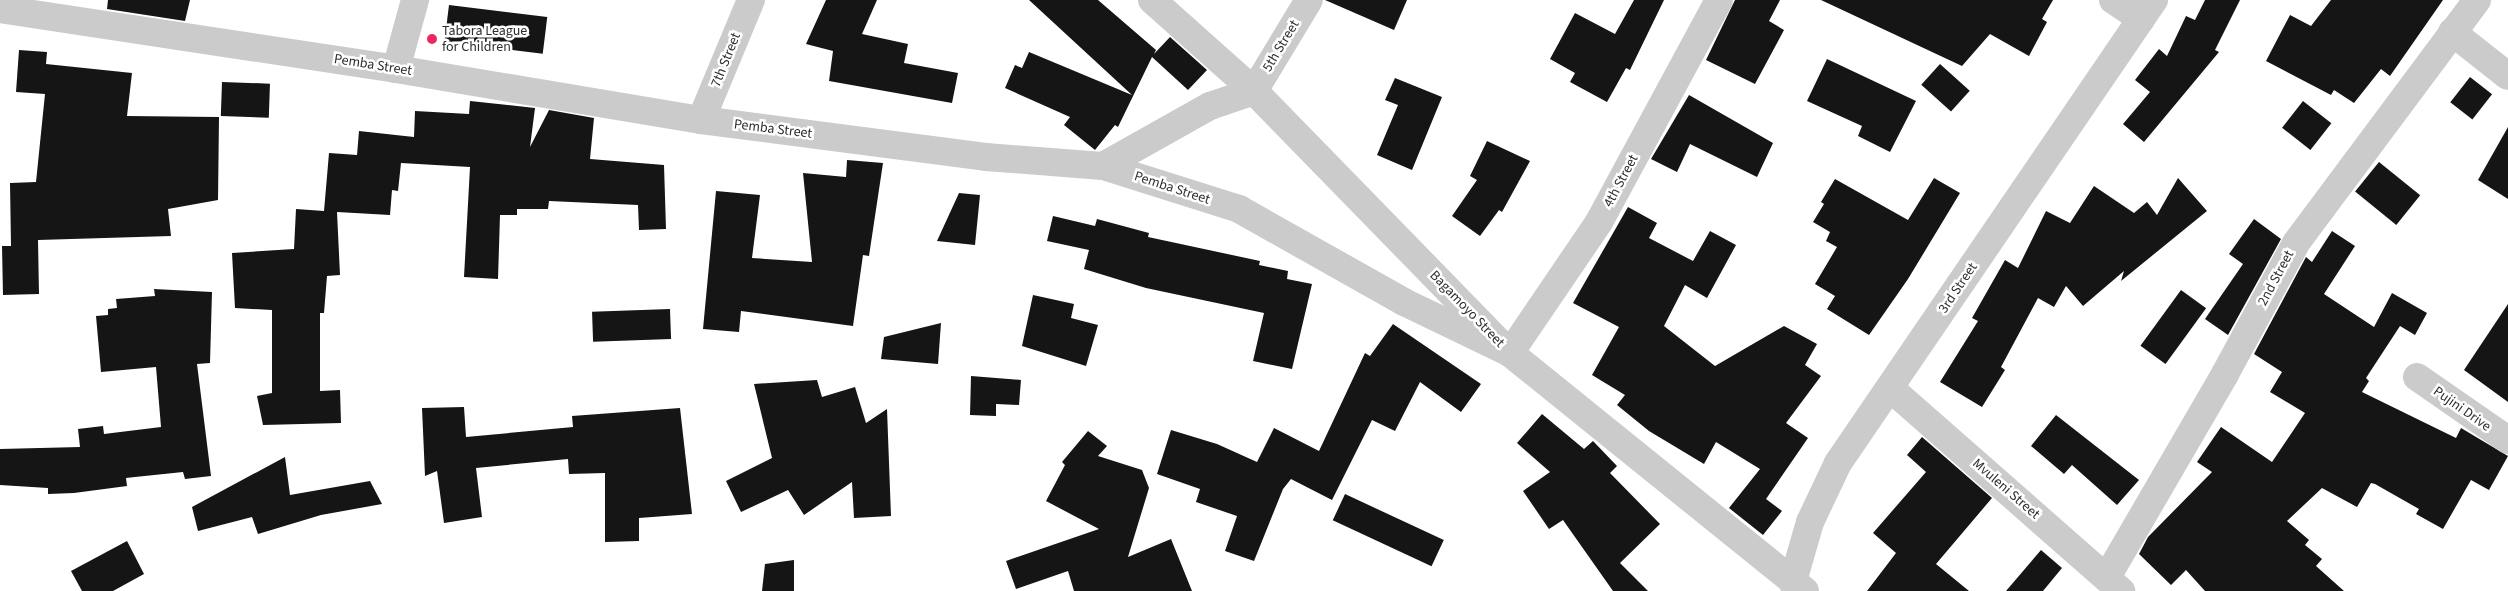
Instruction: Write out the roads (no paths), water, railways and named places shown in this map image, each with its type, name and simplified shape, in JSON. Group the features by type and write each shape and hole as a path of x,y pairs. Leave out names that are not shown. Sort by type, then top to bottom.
{"street":[{"path":"396,69 415,0"},
{"name":"7th Street","path":"701,120 751,0"},
{"name":"Bagamoyo Street","path":"1152,0 1254,91 1510,353 1798,588"},
{"name":"5th Street","path":"1254,91 1309,0"},
{"name":"4th Street","path":"1510,353 1599,222 1719,0"},
{"path":"2113,0 2148,10"},
{"name":"2nd Street","path":"2114,584 2296,242 2477,0"},
{"name":"Pemba Street","path":"0,9 396,69 701,120 986,157 1103,166 1239,209 1404,302 1510,353"},
{"name":"3rd Street","path":"1798,588 1810,522 1838,463 2148,10"},
{"path":"2452,32 2508,76"},
{"path":"1103,166 1210,106 1254,91"},
{"name":"Pujini Drive","path":"2417,377 2508,440"},
{"name":"Mvuleni Street","path":"1890,388 2114,584"}],"place":[{"name":"Tabora League for Children","path":"432,39"}]}
